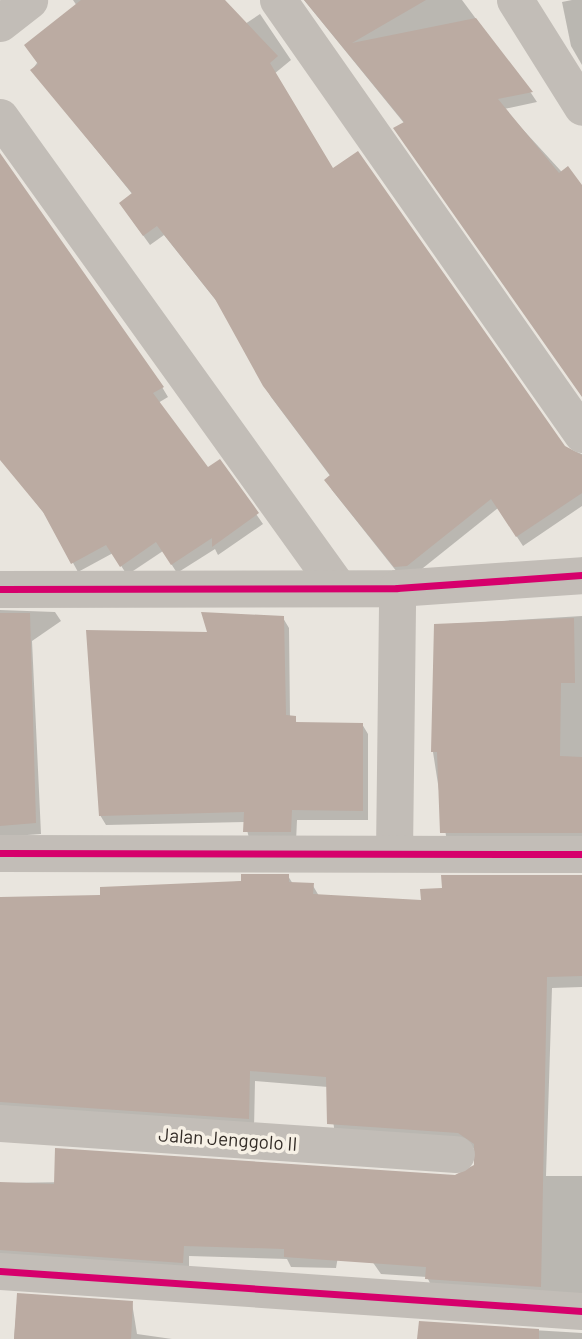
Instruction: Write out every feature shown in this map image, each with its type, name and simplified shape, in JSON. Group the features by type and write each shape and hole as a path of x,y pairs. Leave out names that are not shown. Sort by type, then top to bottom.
{"street":[{"path":"0,23 29,0"},
{"path":"278,0 582,434"},
{"path":"515,0 582,107"},
{"path":"0,117 336,585"},
{"path":"0,589 336,585 397,588 582,575"},
{"path":"394,852 397,588"},
{"path":"0,853 582,854"},
{"name":"Jalan Jenggolo II","path":"0,1123 456,1154"},
{"path":"0,1271 582,1311"}],"building":[{"path":"81,0 225,0 278,56 270,63 333,168 358,151 565,446 582,455 582,493 516,537 491,499 407,566 394,567 324,480 330,475 263,386 215,299 157,226 143,236 119,203 132,193 30,70 38,64 24,45"},
{"path":"304,0 426,0 352,43 476,18 533,92 498,99 559,173 568,166 582,185 582,397 393,128 404,122"},
{"path":"0,153 164,387 153,393 208,467 220,459 259,513 212,547 212,538 171,565 156,542 120,567 106,545 71,564 43,512 0,460"},
{"path":"201,612 284,616 286,715 296,716 296,722 363,723 363,811 292,810 291,832 243,832 244,812 99,816 86,630 207,632"},
{"path":"0,613 30,613 36,823 0,826"},
{"path":"574,618 575,683 561,683 560,756 582,757 582,833 440,833 437,752 431,752 434,624"},
{"path":"241,874 289,874 289,882 314,883 313,894 421,900 420,889 442,888 441,875 582,875 582,976 547,977 541,1287 425,1279 426,1267 284,1257 284,1249 184,1246 183,1263 0,1250 0,1182 54,1184 55,1148 455,1175 474,1165 474,1144 458,1133 327,1124 326,1077 250,1071 249,1119 0,1102 0,897 100,895 100,887 241,881"},
{"path":"17,1293 133,1301 131,1339 14,1339"},
{"path":"419,1321 539,1329 539,1339 417,1339"}],"cycle path":[{"path":"0,589 397,588 582,575"},
{"path":"0,853 582,854"},
{"path":"0,1271 582,1311"}]}
